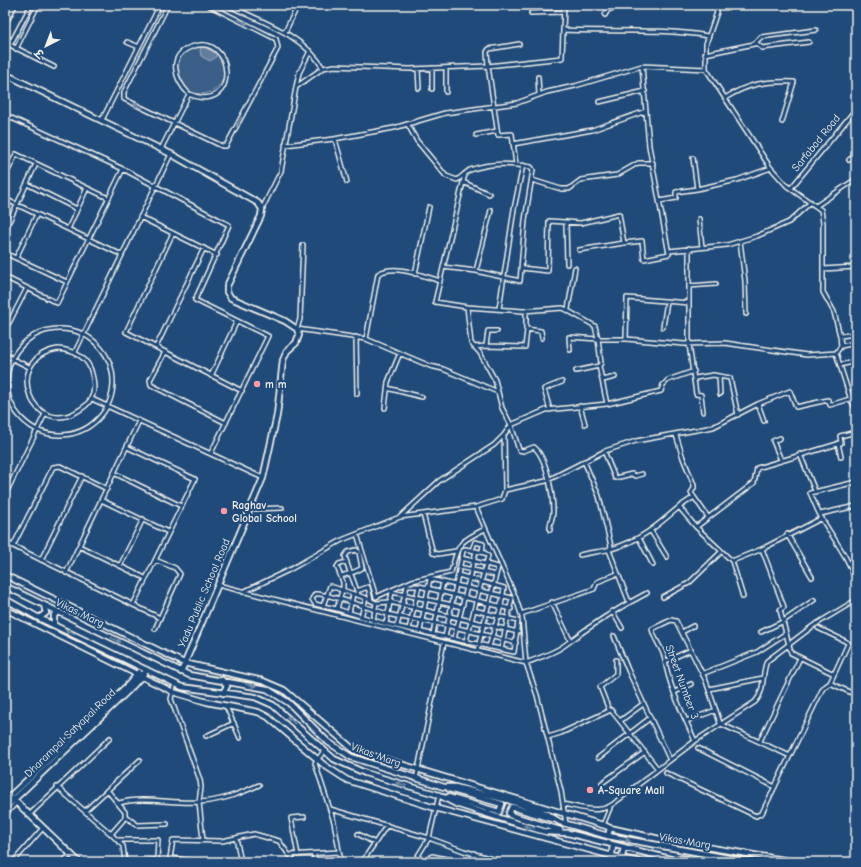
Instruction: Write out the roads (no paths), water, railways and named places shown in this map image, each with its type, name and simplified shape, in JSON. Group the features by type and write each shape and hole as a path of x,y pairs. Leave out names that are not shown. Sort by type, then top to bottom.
{"street":[{"path":"5,23 14,5"},
{"path":"31,5 10,45 54,67"},
{"path":"16,49 38,5"},
{"path":"102,120 160,5"},
{"path":"168,5 123,95 124,98 173,123 222,146 226,146 278,48 276,39 208,5"},
{"path":"285,32 298,5"},
{"path":"296,87 323,68 334,66 418,69 488,66 562,58 564,5"},
{"path":"604,15 611,9 659,5"},
{"path":"716,5 717,12 708,36 705,54 706,69 771,168 791,188 821,210 823,222 823,292 834,312 840,336 841,346 836,353"},
{"path":"227,15 229,6 285,32 310,51 323,68"},
{"path":"531,13 564,12"},
{"path":"564,30 651,30 684,32 708,36"},
{"path":"705,54 756,42 761,37 816,30"},
{"path":"5,37 12,41"},
{"path":"127,42 139,47"},
{"path":"756,42 761,48 808,42"},
{"path":"199,44 210,47 219,52 227,66 226,83 213,96 206,98 189,94 177,79 176,60 180,54 191,46 199,44"},
{"path":"516,164 514,144 511,134 499,136 497,131 492,107 487,52 489,49 519,44"},
{"path":"310,51 300,73 296,87 281,171 227,286 227,292 231,298 285,321 297,329 366,339 400,354 498,392"},
{"path":"285,145 335,139 408,125 445,114 517,104 539,95 642,66 706,69"},
{"path":"579,250 642,241 644,258 669,254 652,163 642,66"},
{"path":"432,68 432,89"},
{"path":"446,68 446,92"},
{"path":"418,69 418,88"},
{"path":"5,74 171,154 258,203 262,209"},
{"path":"538,77 539,95"},
{"path":"725,98 738,90 768,81 794,82 782,122"},
{"path":"599,102 645,91"},
{"path":"161,149 189,94"},
{"name":"Sarfabad Road","path":"791,188 856,109"},
{"path":"514,144 592,130 646,112"},
{"path":"5,115 123,169 154,187 228,225 229,227 196,300 268,336 212,453"},
{"path":"408,125 417,141 446,176 457,180 470,170 492,164 516,164 533,168 525,220 520,281 476,271 443,267"},
{"path":"476,135 497,131"},
{"path":"335,139 347,182"},
{"path":"5,177 16,154 108,198"},
{"path":"75,352 171,154"},
{"path":"849,160 856,154"},
{"path":"693,158 696,189"},
{"path":"532,180 569,189 581,180 617,175 638,163 652,163"},
{"path":"5,230 36,164"},
{"path":"499,309 514,209 523,165"},
{"path":"660,200 676,198 676,192 737,180 771,168"},
{"path":"5,278 57,303 123,169"},
{"path":"465,174 435,302 526,311 560,307 568,309 596,326 601,360 599,366 607,404"},
{"path":"816,206 856,179"},
{"path":"463,182 489,194"},
{"path":"27,184 77,209"},
{"path":"68,229 87,188"},
{"path":"5,199 122,255"},
{"path":"668,251 740,242 789,222 811,202"},
{"path":"415,274 428,207"},
{"path":"476,271 491,210"},
{"path":"16,258 37,214"},
{"path":"521,268 548,271 549,221 566,223 581,222 619,214 624,243"},
{"path":"140,217 217,255"},
{"path":"699,219 702,247"},
{"path":"566,223 567,264"},
{"path":"173,233 126,332 242,391"},
{"path":"740,242 745,282 746,314"},
{"name":"Yadu Public School Road","path":"181,672 263,478 276,415 283,360 287,351 296,343 298,335 297,329 300,319 303,245"},
{"path":"156,347 204,248"},
{"path":"689,248 689,344 695,378 696,394 701,395 703,412"},
{"path":"5,252 67,282"},
{"path":"824,269 856,267"},
{"path":"568,309 575,268"},
{"path":"366,339 378,274 384,270 399,270 440,281"},
{"path":"689,286 716,284"},
{"path":"5,321 9,323 27,288"},
{"path":"626,339 627,298 689,303"},
{"path":"663,327 667,301"},
{"path":"467,306 471,343 480,354 495,380 502,408 519,450 523,451 534,447 539,453 549,479 552,494 553,513 550,523 550,530"},
{"path":"474,347 525,347 527,330 526,311"},
{"path":"211,376 237,321"},
{"path":"54,329 73,330 84,334 103,350 112,366 114,385 109,407 100,418 86,430 70,435 53,435 37,430 23,421 13,407 7,375 12,358 22,345 36,334 54,329"},
{"path":"527,330 541,331 542,338"},
{"path":"535,330 536,335"},
{"path":"485,346 488,331 497,331"},
{"path":"840,336 856,334"},
{"path":"356,337 357,394"},
{"path":"570,350 569,337 626,339 689,344 725,343 807,355 836,353"},
{"path":"841,346 856,343"},
{"path":"63,349 75,352 86,361 92,371 94,381 92,399 86,406 73,414 56,417 45,414 31,401 27,393 26,383 29,367 35,359 51,350 63,349"},
{"path":"164,352 150,380 150,385 226,423"},
{"path":"836,353 850,399 856,409"},
{"path":"385,408 386,388 400,354"},
{"path":"5,355 29,367"},
{"path":"840,365 856,361"},
{"path":"576,371 599,366"},
{"path":"400,517 439,481 481,454 504,435 510,425 538,412 607,404 661,392 663,385 668,380 694,371"},
{"path":"695,378 719,376 730,378 738,415"},
{"path":"719,376 720,394"},
{"path":"603,380 615,377"},
{"path":"550,410 544,389 562,382"},
{"path":"386,388 422,397"},
{"path":"505,490 549,479 604,451 636,441 676,435 713,427 758,404 790,391 796,407 828,400 830,405 850,399"},
{"path":"92,399 212,453 263,478"},
{"path":"758,404 764,421"},
{"path":"580,406 585,424"},
{"path":"5,495 45,414"},
{"path":"5,420 5,428"},
{"path":"66,573 139,421"},
{"path":"696,527 754,483 757,468 841,443 840,436 856,432"},
{"path":"243,592 291,569 342,540 400,517 476,507 502,498 505,490 504,435"},
{"path":"676,435 683,458 694,485 691,493 708,517"},
{"path":"780,438 773,441 782,460"},
{"path":"838,443 840,457"},
{"path":"127,447 194,479 133,605"},
{"path":"604,451 615,478 632,474 635,476 642,474"},
{"path":"800,454 815,491"},
{"path":"584,462 599,496 611,546 609,550 629,602"},
{"path":"13,546 53,467 60,466 107,488"},
{"path":"114,473 181,506"},
{"path":"41,560 82,476"},
{"path":"856,482 810,493 822,518 854,574 856,583"},
{"path":"5,483 10,486"},
{"path":"580,555 609,550 639,538 651,531 679,507 694,497"},
{"path":"101,500 168,532"},
{"path":"820,514 856,506"},
{"path":"476,507 515,596 521,614 526,645 526,663 537,695 548,737 566,824"},
{"path":"679,507 696,527 732,561 743,597"},
{"path":"250,508 282,508"},
{"path":"423,514 433,553 438,554 456,551"},
{"path":"732,561 762,548 787,534 822,518"},
{"path":"120,566 143,519"},
{"path":"357,534 376,597 412,581 451,572 456,551 465,538 485,529"},
{"path":"651,531 667,557"},
{"path":"787,534 812,577"},
{"path":"639,538 653,565"},
{"path":"5,542 160,618"},
{"path":"472,550 475,542 479,542 483,544 482,552"},
{"path":"79,546 145,578"},
{"path":"762,548 784,607 780,610 782,622 793,655 834,674"},
{"path":"445,637 461,558 465,549 472,550 488,554 466,641"},
{"path":"341,576 350,573 362,568 358,552 356,550 348,552 345,556 350,573 357,593 366,598 376,603 390,602 402,604 507,628 518,632"},
{"path":"454,639 476,551"},
{"path":"662,597 689,583 721,552"},
{"path":"461,558 498,567 480,634 477,651"},
{"path":"155,560 175,568 180,574 155,629"},
{"path":"337,609 342,591 341,576 337,567 339,564 347,562"},
{"path":"459,567 496,575"},
{"path":"458,574 503,587 501,606 489,647"},
{"path":"521,614 552,602 594,589 597,582 617,574"},
{"path":"5,575 184,663 263,681 284,690 354,750 610,828 664,840 796,862"},
{"path":"420,631 430,579 512,598 509,619 501,650"},
{"path":"433,634 443,582"},
{"path":"218,585 526,663 565,645 570,640 612,612 647,593"},
{"name":"Vikas Marg","path":"5,586 181,672 189,675 268,689 289,704 338,750 368,764 444,787 455,787 508,800 543,812 560,822 608,836 707,854 720,860 750,862"},
{"path":"323,606 325,596 330,586 353,594 368,587 371,600"},
{"path":"397,626 407,586 429,588 511,609"},
{"path":"409,629 419,586"},
{"path":"386,624 392,592 462,607"},
{"path":"474,610 518,621 518,632 516,643 514,652 386,624 315,604 312,599 315,594 325,596 388,614 435,623 516,643"},
{"path":"349,613 353,594"},
{"path":"361,617 366,598"},
{"name":"Vikas Marg","path":"5,599 39,618 94,643 141,668 182,686 255,697 273,705 324,751 346,766 365,774 439,795 456,804 546,832 568,833 682,862"},
{"path":"760,632 782,622 814,600"},
{"path":"602,825 610,808 658,769 695,741 755,702 760,695 765,666 768,661 813,626 856,600"},
{"path":"552,602 570,640"},
{"path":"372,625 376,603"},
{"path":"39,618 46,613 44,605"},
{"path":"5,609 173,692 226,706 258,712 268,717 335,774 347,780 436,808 612,856 621,860 640,862"},
{"path":"54,625 54,615 59,612"},
{"path":"612,612 622,628"},
{"name":"Street Number 3","path":"682,632 674,619 652,629 666,661 665,665 695,741"},
{"path":"693,626 682,632 709,689 721,724 790,756"},
{"path":"666,773 756,816 762,813 823,688 830,683 848,643 818,628"},
{"path":"702,674 757,652 785,634"},
{"path":"614,636 643,704 670,760"},
{"path":"416,779 444,643"},
{"path":"666,661 691,650"},
{"path":"760,741 800,658"},
{"path":"616,660 616,674 600,687 609,710 612,710 658,769"},
{"name":"Dharampal Satyapal Road","path":"5,808 128,684 141,668"},
{"name":"Dharampal Satyapal Road","path":"5,801 13,800 147,670"},
{"path":"709,689 763,678"},
{"path":"222,680 227,686 223,693"},
{"path":"175,683 171,699 200,780 201,787 199,802 203,840"},
{"path":"830,683 856,695"},
{"path":"675,692 691,684"},
{"path":"620,721 643,704"},
{"path":"226,706 240,738"},
{"path":"548,737 561,733 609,710"},
{"path":"686,721 716,710"},
{"path":"598,758 650,718"},
{"path":"206,736 234,723"},
{"path":"28,815 110,738"},
{"path":"698,748 775,786"},
{"path":"324,751 317,759 316,766 330,809 341,862"},
{"path":"602,783 644,752"},
{"path":"86,810 140,760"},
{"path":"119,803 131,800 199,802 231,798 258,785"},
{"path":"57,787 86,810 123,846 125,862"},
{"path":"414,862 429,838 439,795 499,812 501,808 502,804 444,787"},
{"path":"108,790 125,812 125,816 137,826 167,824"},
{"path":"5,815 13,800 42,829 79,862"},
{"path":"563,804 597,810 610,808"},
{"path":"560,822 512,807 509,813 510,815 568,833"},
{"path":"330,809 387,825 503,862"},
{"path":"111,834 125,816"},
{"path":"298,855 291,818 304,816"},
{"path":"362,862 387,825"},
{"path":"608,836 610,828"},
{"path":"13,862 42,829"},
{"path":"201,862 170,858 173,840 222,841 254,834 276,839 279,841 286,853 292,856 339,852"},
{"path":"358,834 375,843"},
{"path":"236,838 242,862"},
{"path":"117,840 158,840 158,860 132,862"},
{"path":"611,862 613,845"},
{"path":"621,860 624,847"},
{"path":"314,854 315,862"},
{"path":"473,862 474,854"},
{"path":"674,860 680,858 707,862 709,859 707,854"},
{"path":"63,862 70,855"},
{"path":"292,856 292,862"},
{"path":"425,862 432,856 461,862"}],"place":[{"name":"m m","path":"257,384"},
{"name":"Raghav Global School","path":"224,511"},
{"name":"A-Square Mall","path":"590,790"}]}
